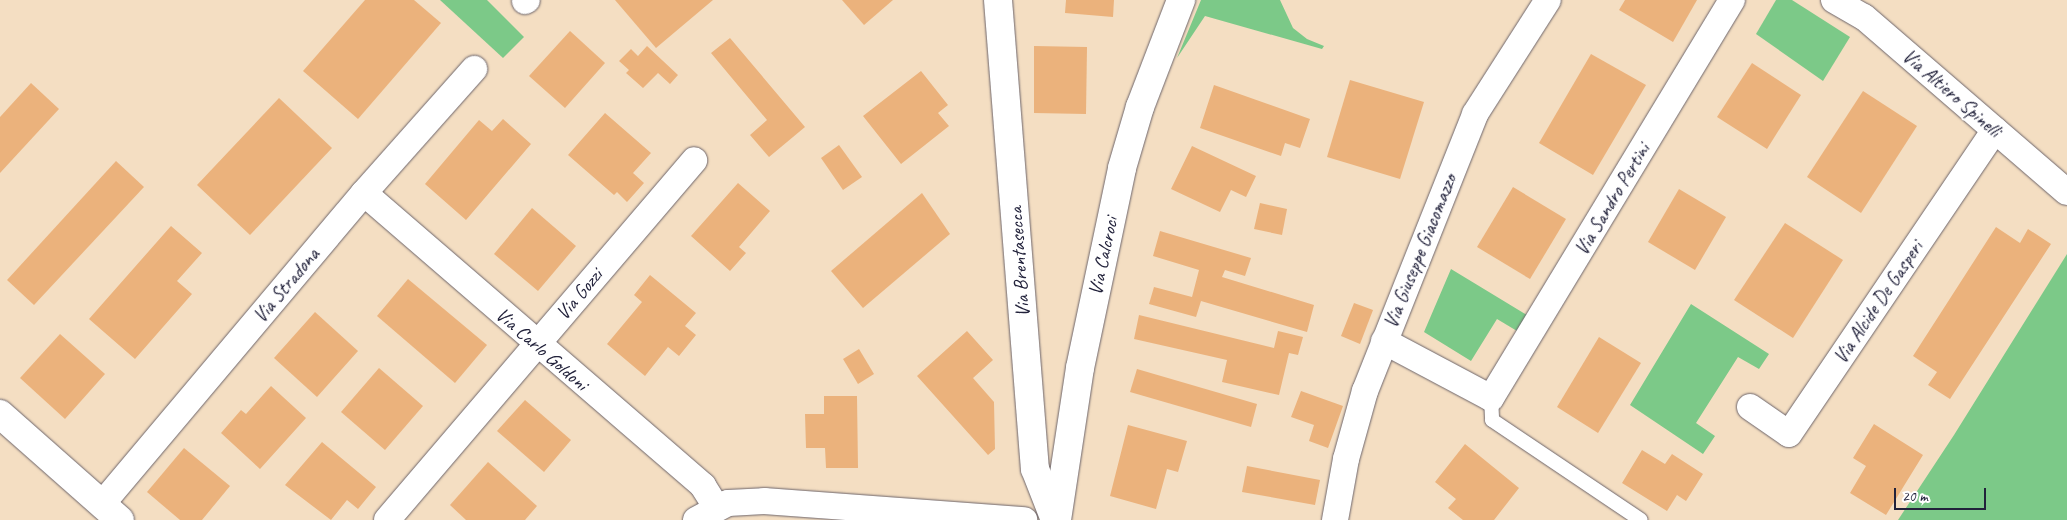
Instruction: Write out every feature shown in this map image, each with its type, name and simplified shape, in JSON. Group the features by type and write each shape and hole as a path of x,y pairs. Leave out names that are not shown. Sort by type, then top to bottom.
{"main road":[{"name":"Via Brentasecca","path":"998,0 1035,469 1056,520"},
{"name":"Via Calcroci","path":"1056,520 1080,368 1122,168 1140,107 1181,0"},
{"name":"Via Stradona","path":"0,414 111,512"}],"street":[{"name":"Via Giuseppe Giacomazzo","path":"1335,520 1355,424 1384,341 1475,114 1548,0"},
{"name":"Via Sandro Pertini","path":"1491,398 1732,0"},
{"name":"Via Altiero Spinelli","path":"1834,0 1864,17 2067,192"},
{"name":"Via Stradona","path":"111,512 364,193 474,69"},
{"name":"Via Alcide De Gasperi","path":"1750,407 1788,434 1995,130"},
{"name":"Via Gozzi","path":"387,520 694,160"},
{"name":"Via Carlo Goldoni","path":"364,193 536,344 704,486 706,514"},
{"path":"1384,341 1491,398"},
{"path":"706,514 728,503 764,501 1024,520"}],"lane":[{"path":"1491,398 1492,420 1641,520"}],"green space":[{"path":"440,0 487,0 524,37 503,58"},
{"path":"1201,0 1280,0 1293,28 1307,39 1324,46 1322,49 1205,16 1177,58"},
{"path":"1776,0 1792,0 1850,37 1823,81 1756,34"},
{"path":"2067,254 2067,520 1898,520 1954,435"},
{"path":"1451,269 1527,315 1517,331 1497,319 1471,361 1424,332"},
{"path":"1691,304 1769,354 1759,369 1738,357 1696,423 1715,436 1703,454 1630,405"}],"building":[{"path":"365,0 414,0 441,23 358,119 303,71"},
{"path":"615,0 713,0 656,48"},
{"path":"842,0 893,0 864,25"},
{"path":"1066,0 1114,0 1113,17 1065,13"},
{"path":"1625,0 1697,0 1673,42 1619,10"},
{"path":"570,31 605,63 565,108 529,76"},
{"path":"730,38 805,127 769,157 750,135 767,120 711,53"},
{"path":"647,46 678,75 670,84 658,73 643,88 626,73 629,70 619,61 631,49 638,56"},
{"path":"1034,46 1087,47 1086,114 1034,113"},
{"path":"1591,54 1646,85 1593,175 1539,143"},
{"path":"1752,63 1801,95 1767,149 1717,117"},
{"path":"921,71 948,105 938,113 949,126 901,164 863,116"},
{"path":"1350,80 1424,102 1400,179 1327,157"},
{"path":"31,83 59,109 0,173 0,117"},
{"path":"1214,85 1310,119 1300,148 1285,143 1281,156 1200,128"},
{"path":"1863,91 1917,126 1861,213 1807,177"},
{"path":"279,98 332,148 250,235 197,185"},
{"path":"605,113 651,153 633,173 644,183 627,202 617,192 614,195 568,155"},
{"path":"503,119 531,144 466,220 425,184 479,120 492,131"},
{"path":"839,145 862,177 843,190 821,158"},
{"path":"1192,146 1256,176 1246,197 1231,190 1220,212 1171,189"},
{"path":"116,161 144,187 34,305 7,280"},
{"path":"738,183 770,211 739,247 746,253 730,271 691,236"},
{"path":"1513,187 1566,219 1530,279 1477,247"},
{"path":"1679,189 1726,217 1695,270 1648,242"},
{"path":"922,193 950,234 863,308 831,271"},
{"path":"1260,203 1287,209 1282,235 1254,229"},
{"path":"532,208 576,246 538,291 494,254"},
{"path":"1785,223 1843,260 1793,338 1734,300"},
{"path":"171,226 202,253 177,281 192,294 135,359 89,319"},
{"path":"1996,227 2020,243 2028,229 2051,244 1950,399 1928,385 1937,372 1913,356"},
{"path":"1160,231 1251,258 1245,276 1225,270 1222,277 1314,305 1307,332 1201,301 1196,317 1149,304 1154,287 1192,297 1199,270 1153,256"},
{"path":"650,275 696,313 685,326 696,335 679,356 668,347 645,376 607,344 642,302 634,295"},
{"path":"408,279 487,345 455,383 377,316"},
{"path":"1354,303 1373,310 1360,344 1341,336"},
{"path":"315,312 358,351 317,397 274,358"},
{"path":"1139,315 1274,348 1278,331 1303,337 1298,355 1289,353 1279,395 1222,382 1227,360 1134,339"},
{"path":"967,331 993,360 973,378 994,402 995,449 988,455 917,376"},
{"path":"60,334 105,374 65,419 20,378"},
{"path":"1599,337 1641,363 1598,433 1557,407"},
{"path":"859,349 874,374 858,384 843,359"},
{"path":"379,368 423,406 385,450 341,412"},
{"path":"1137,369 1257,404 1251,427 1130,392"},
{"path":"271,386 306,418 260,469 221,433 241,410 246,414"},
{"path":"1301,391 1343,406 1328,448 1309,441 1314,425 1291,417"},
{"path":"824,396 857,396 858,468 826,468 825,448 806,448 805,414 824,414"},
{"path":"525,400 571,440 544,472 497,431"},
{"path":"1874,424 1923,455 1886,515 1850,493 1866,466 1853,458"},
{"path":"1128,425 1187,441 1178,472 1167,469 1156,509 1110,496"},
{"path":"322,442 376,487 358,509 347,500 331,520 285,485"},
{"path":"1465,444 1519,488 1494,520 1463,520 1448,508 1456,499 1435,482"},
{"path":"184,448 230,486 202,520 180,520 147,492"},
{"path":"1642,450 1665,464 1672,454 1703,474 1686,501 1677,495 1667,511 1622,483"},
{"path":"488,462 537,506 525,520 466,520 450,505"},
{"path":"1247,466 1320,480 1315,505 1242,492"}]}
